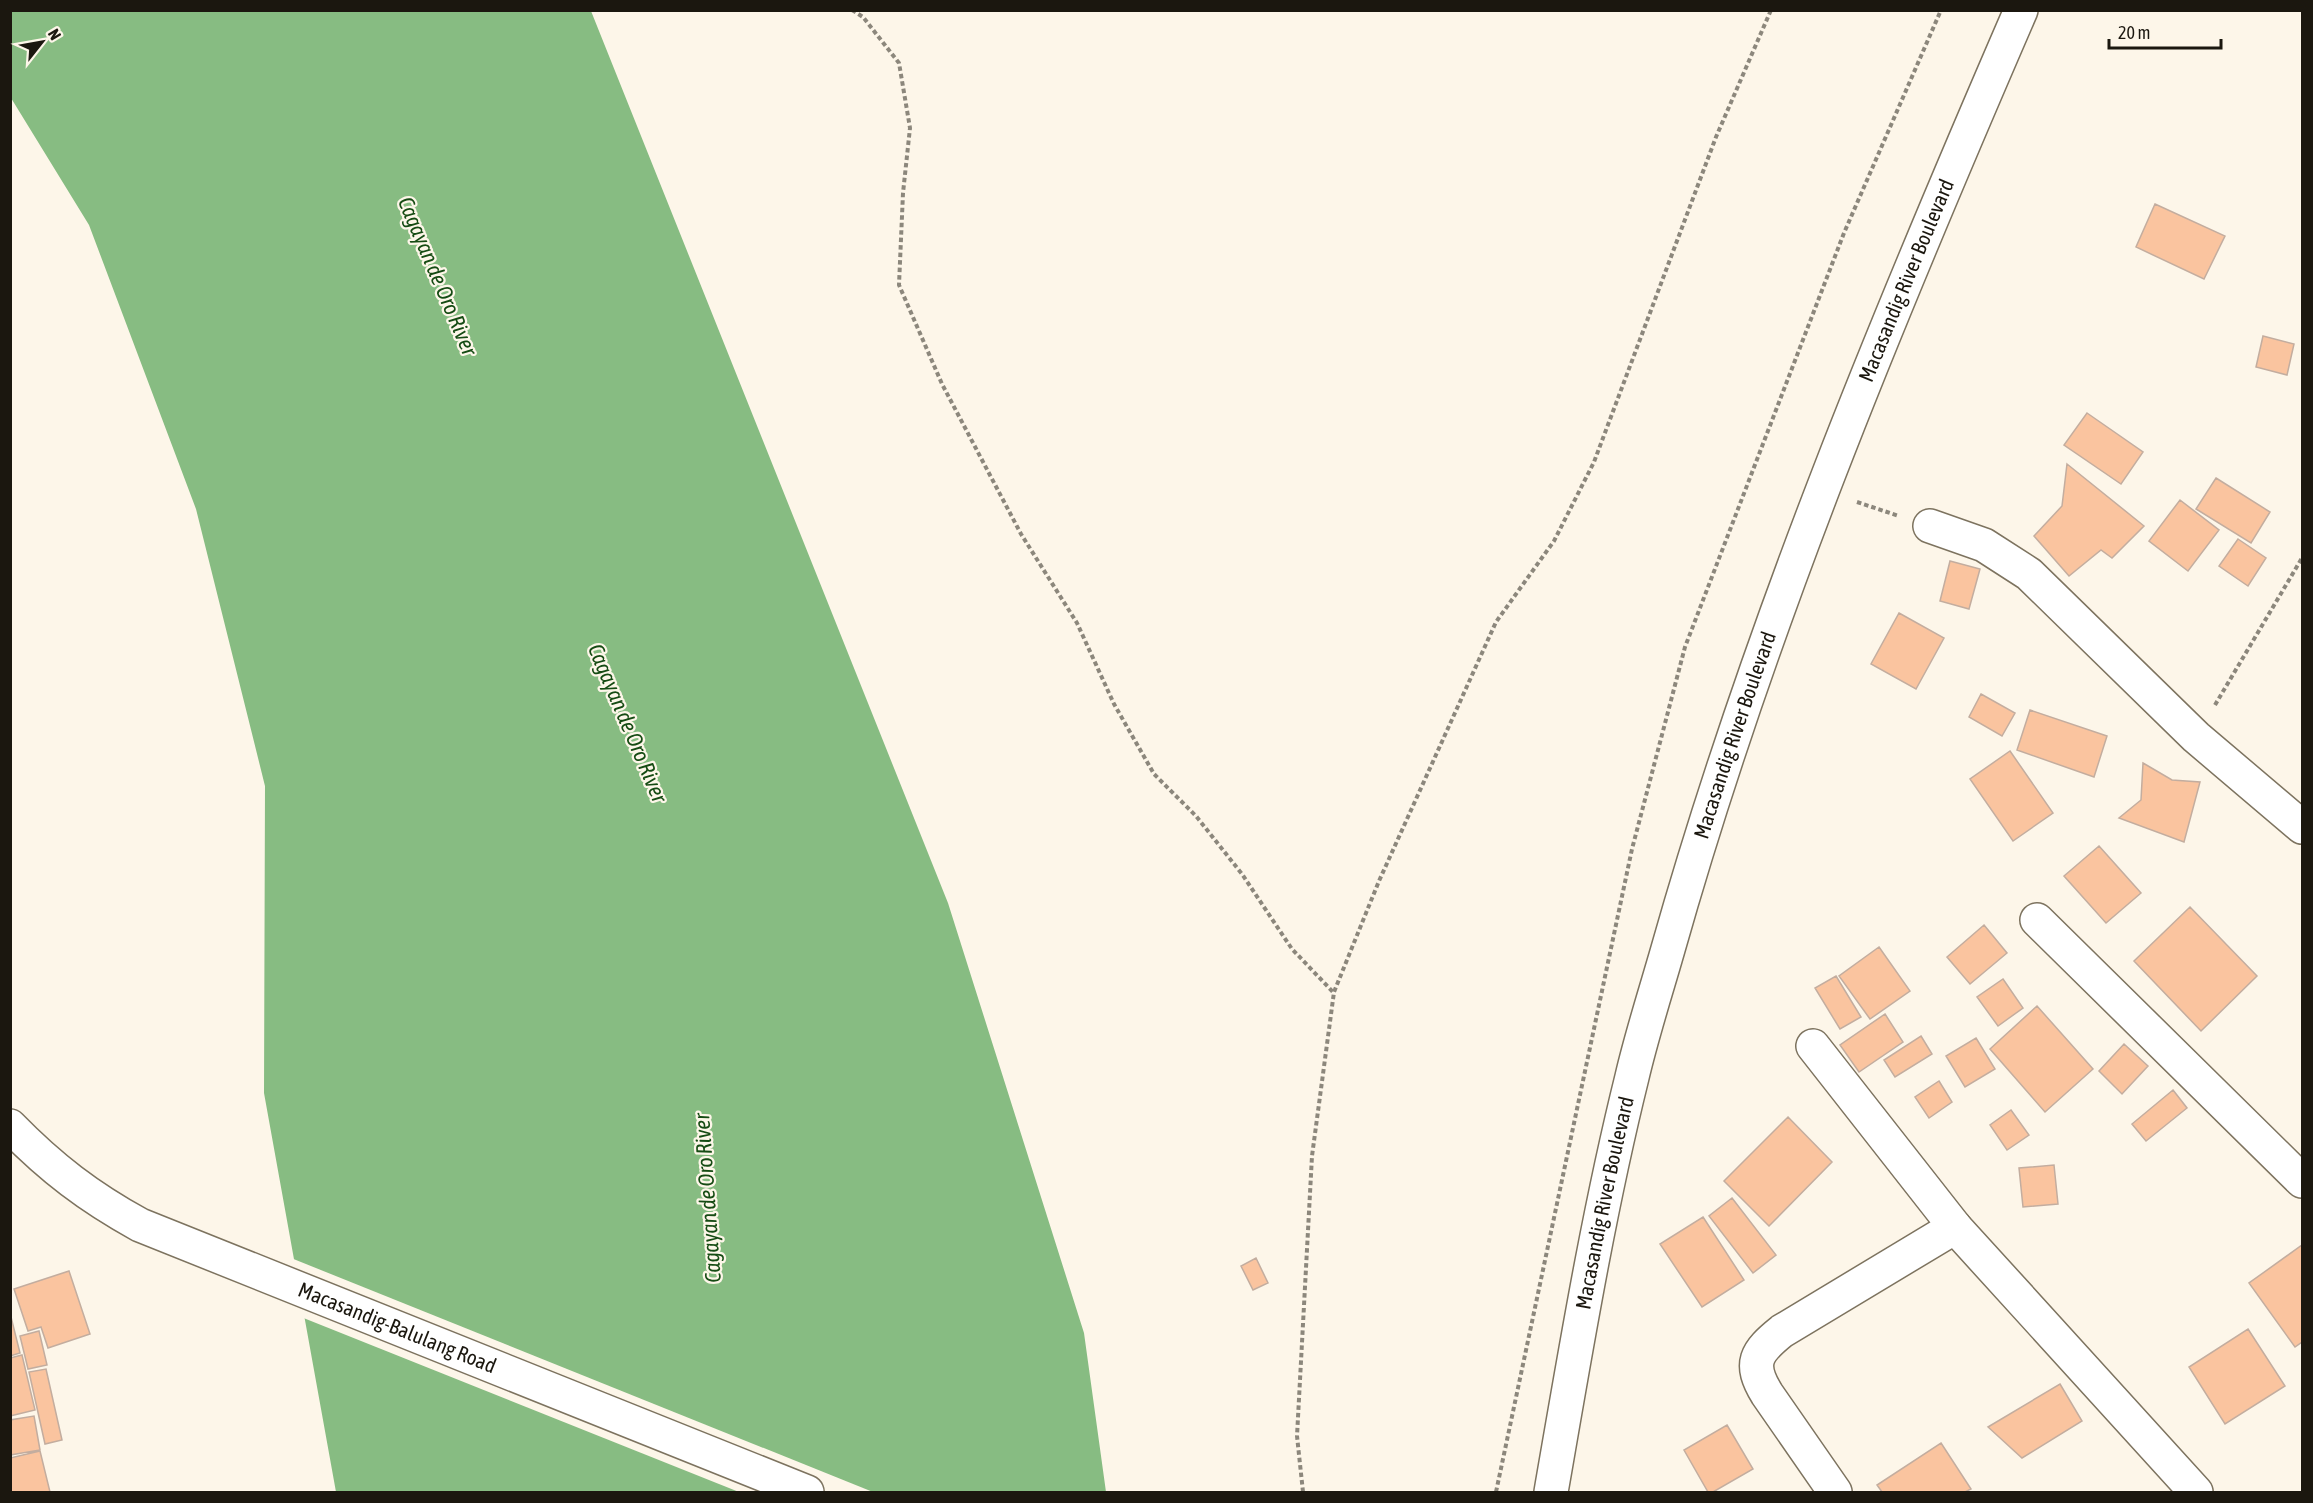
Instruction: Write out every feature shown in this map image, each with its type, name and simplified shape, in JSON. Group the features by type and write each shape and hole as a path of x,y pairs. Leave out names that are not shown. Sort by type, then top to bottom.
{"street":[{"name":"Macasandig River Boulevard","path":"1551,1492 1598,1236 1632,1076 1690,872 1750,684 1822,491 1912,261 2021,10"},
{"path":"1930,526 1984,545 2029,574 2196,737 2302,827"},
{"path":"2037,920 2302,1180"},
{"path":"1813,1046 1955,1227 2196,1492"},
{"name":"Macasandig-Balulang Road","path":"10,1126 59,1173 102,1204 140,1225 807,1492"},
{"path":"1835,1492 1767,1394 1757,1377 1756,1361 1765,1344 1782,1331 1955,1227"}],"path":[{"path":"852,10 863,17 899,63 910,128 899,285 942,384 1021,534 1077,622 1114,704 1154,774 1196,816 1242,874 1292,949 1334,992"},
{"path":"1303,1492 1297,1436 1312,1156 1334,992 1379,881 1496,622 1554,541 1594,462 1716,137 1771,10"},
{"path":"1496,1492 1629,861 1685,648 1844,234 1941,10"},
{"path":"1822,491 1930,526"},
{"path":"2196,737 2302,558"}],"water":[{"name":"Cagayan de Oro River","path":"11,11 591,11 948,903 1084,1333 1106,1492 336,1492 264,1093 265,786 196,509 89,225 11,98"}],"pier":[{"path":"291,1258 873,1492 739,1492 301,1317"}],"building":[{"path":"2155,204 2225,236 2204,279 2136,247"},
{"path":"2263,336 2294,344 2287,375 2256,367"},
{"path":"2087,413 2143,452 2121,484 2064,445"},
{"path":"2067,464 2144,526 2112,558 2101,550 2069,576 2034,536 2062,506"},
{"path":"2216,478 2270,512 2251,543 2196,509"},
{"path":"2180,500 2219,530 2188,571 2149,541"},
{"path":"2238,539 2266,558 2248,586 2219,566"},
{"path":"1950,561 1980,569 1969,609 1940,601"},
{"path":"1899,613 1944,638 1916,689 1871,664"},
{"path":"1981,694 2015,713 2002,736 1969,717"},
{"path":"2030,710 2107,736 2094,777 2017,750"},
{"path":"2010,751 2053,813 2013,841 1970,779"},
{"path":"2143,763 2172,780 2200,782 2184,842 2119,818 2141,800"},
{"path":"2099,846 2141,893 2106,923 2064,876"},
{"path":"2190,907 2257,976 2201,1031 2134,961"},
{"path":"1984,925 2007,953 1970,984 1947,957"},
{"path":"1879,947 1910,991 1870,1019 1839,976"},
{"path":"1836,976 1861,1017 1840,1029 1815,988"},
{"path":"2003,979 2023,1008 1998,1026 1977,997"},
{"path":"2037,1006 2093,1069 2045,1112 1990,1049"},
{"path":"1885,1014 1903,1042 1859,1072 1840,1045"},
{"path":"1921,1036 1932,1054 1895,1077 1884,1060"},
{"path":"1976,1038 1995,1069 1965,1087 1946,1056"},
{"path":"2124,1044 2148,1066 2122,1094 2099,1071"},
{"path":"1939,1081 1952,1102 1929,1118 1915,1097"},
{"path":"2173,1090 2187,1108 2146,1141 2132,1124"},
{"path":"2011,1110 2029,1135 2007,1150 1990,1125"},
{"path":"1788,1117 1832,1162 1769,1226 1724,1181"},
{"path":"2054,1165 2058,1204 2023,1207 2019,1168"},
{"path":"1732,1198 1776,1255 1753,1273 1709,1216"},
{"path":"1703,1217 1744,1280 1702,1307 1660,1244"},
{"path":"2302,1245 2302,1342 2295,1347 2249,1283"},
{"path":"1256,1258 1268,1283 1253,1290 1241,1266"},
{"path":"69,1271 90,1334 48,1348 41,1327 28,1331 14,1289"},
{"path":"10,1313 20,1353 10,1356"},
{"path":"2248,1329 2285,1386 2225,1424 2189,1367"},
{"path":"39,1331 47,1365 28,1369 20,1336"},
{"path":"22,1355 35,1410 10,1416 10,1358"},
{"path":"46,1369 62,1440 45,1444 29,1372"},
{"path":"2060,1384 2082,1421 2022,1458 1988,1427"},
{"path":"34,1416 40,1450 10,1455 10,1420"},
{"path":"1727,1425 1753,1469 1713,1492 1708,1492 1684,1450"},
{"path":"1941,1443 1971,1489 1965,1492 1882,1492 1877,1485"},
{"path":"40,1451 50,1492 10,1492 10,1458"}]}
